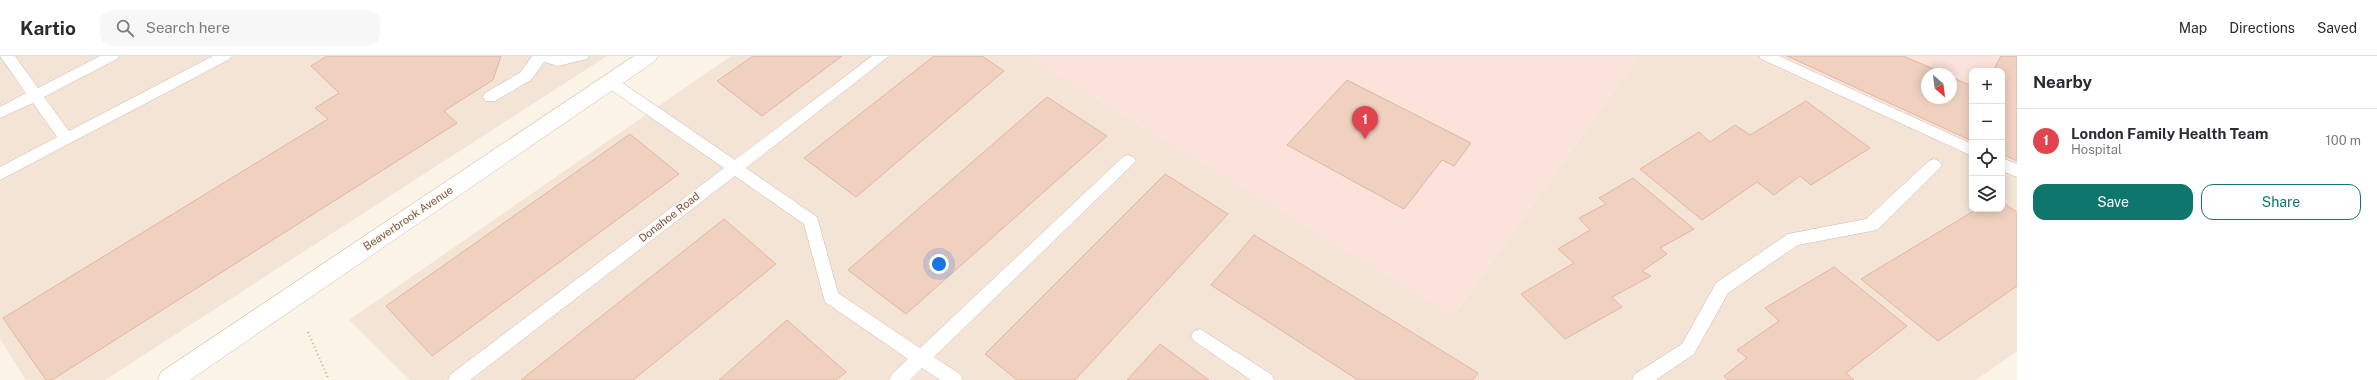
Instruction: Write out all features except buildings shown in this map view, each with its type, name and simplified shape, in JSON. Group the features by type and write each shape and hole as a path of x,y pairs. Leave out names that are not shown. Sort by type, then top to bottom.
{"street":[{"name":"Beaverbrook Avenue","path":"170,380 648,56"}],"lane":[{"path":"0,113 112,56"},
{"path":"0,174 225,56"},
{"path":"490,97 526,76 539,56 558,61 582,56"},
{"name":"Donahoe Road","path":"457,380 733,168 882,56"},
{"path":"1766,56 1969,149"},
{"path":"6,60 36,94 68,139"},
{"path":"609,81 811,221 832,297 954,380"},
{"path":"898,380 1128,161"},
{"path":"1641,380 1688,349 1722,288 1794,239 1871,225 1934,165"},
{"path":"2005,165 2017,171"},
{"path":"1200,336 1265,380"}],"path":[{"path":"308,332 329,380"}],"shaded area":[{"path":"0,56 607,56 105,380 26,380 0,339"},
{"path":"731,56 1025,56 1453,316 1639,56 1747,56 1969,151 1969,212 2005,212 2005,166 2017,171 2017,351 1976,380 410,380 349,320"},
{"path":"1025,56 1639,56 1453,316"},
{"path":"1747,56 2017,56 2017,171 2005,166 2005,68 1969,68 1969,151"}],"place":[{"name":"London Family Health Team","path":"1365,139"}]}
